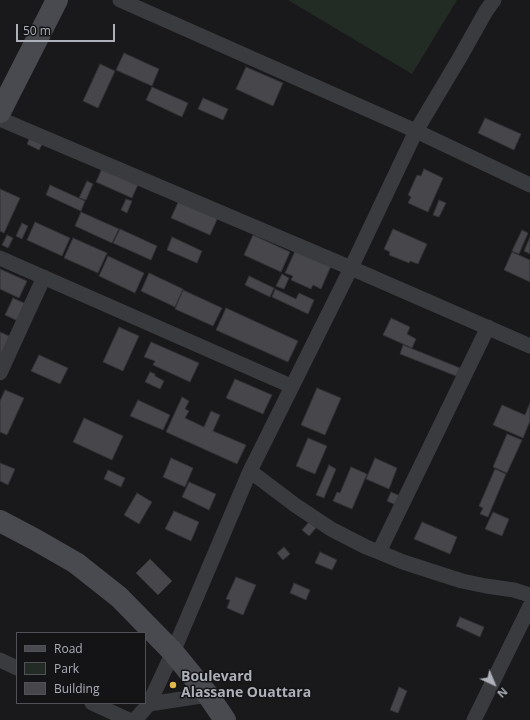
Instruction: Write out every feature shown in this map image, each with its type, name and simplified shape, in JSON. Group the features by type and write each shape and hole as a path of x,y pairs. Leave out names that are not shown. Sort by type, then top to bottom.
{"main road":[{"path":"0,112 57,0"},
{"path":"0,521 76,563 119,597 173,652 208,695 225,720"}],"street":[{"path":"120,0 416,130 530,185"},
{"path":"135,720 149,704 173,652 250,471 351,268 416,130 486,11 494,0"},
{"path":"0,119 351,268 530,346"},
{"path":"0,258 291,386"},
{"path":"0,373 44,277"},
{"path":"379,552 488,328"},
{"path":"250,471 331,530 366,547 404,562 462,581 514,590 530,595"},
{"path":"474,720 530,606"},
{"path":"0,660 16,668"},
{"path":"149,704 208,695"},
{"path":"94,704 129,720"}],"green space":[{"path":"288,0 457,0 412,74"}],"building":[{"path":"124,53 159,69 152,86 116,70"},
{"path":"100,64 115,71 98,108 83,101"},
{"path":"246,67 283,83 273,106 236,89"},
{"path":"152,87 188,103 182,117 146,100"},
{"path":"203,98 228,109 223,120 198,109"},
{"path":"485,118 521,134 514,150 478,133"},
{"path":"31,135 44,141 39,150 27,144"},
{"path":"104,164 140,180 132,198 96,182"},
{"path":"424,169 443,178 428,212 408,203 411,197 408,195 417,175 421,176"},
{"path":"87,181 93,184 86,200 79,198"},
{"path":"50,185 85,201 81,211 46,195"},
{"path":"0,189 20,198 4,233 0,231"},
{"path":"180,198 219,215 210,235 171,218"},
{"path":"126,199 132,201 127,213 121,210"},
{"path":"439,200 446,203 439,217 433,215"},
{"path":"81,212 119,229 112,243 75,226"},
{"path":"35,222 70,238 62,256 27,240"},
{"path":"22,223 28,226 22,239 16,236"},
{"path":"120,229 157,246 151,260 113,243"},
{"path":"393,229 427,244 418,264 410,261 409,263 389,255 390,252 384,249"},
{"path":"522,230 528,233 519,254 512,251"},
{"path":"7,235 13,238 8,248 2,245"},
{"path":"253,235 290,252 281,272 244,255"},
{"path":"172,237 202,251 197,263 167,250"},
{"path":"530,237 530,254 524,251"},
{"path":"73,238 107,253 98,273 64,258"},
{"path":"296,249 331,266 321,289 313,285 311,289 291,280 293,276 285,273"},
{"path":"512,252 530,260 530,282 504,270"},
{"path":"108,256 144,273 135,293 99,276"},
{"path":"0,269 27,281 19,298 0,289"},
{"path":"149,273 183,289 175,307 141,291"},
{"path":"282,274 289,278 284,289 276,286"},
{"path":"249,276 274,288 270,297 245,285"},
{"path":"275,289 296,299 299,293 314,300 308,314 272,297"},
{"path":"183,290 222,308 213,326 175,309"},
{"path":"13,298 26,304 18,321 5,315"},
{"path":"226,308 298,341 288,362 216,330"},
{"path":"391,318 410,327 407,334 416,339 412,348 383,335"},
{"path":"119,327 139,336 123,371 103,362"},
{"path":"0,332 11,337 2,356 0,355"},
{"path":"151,342 199,363 190,382 153,365 155,361 144,357"},
{"path":"403,345 460,368 456,376 400,354"},
{"path":"39,355 68,368 60,384 31,371"},
{"path":"150,372 164,381 160,389 145,382"},
{"path":"235,379 272,395 263,414 226,398"},
{"path":"317,388 341,398 325,435 301,425"},
{"path":"5,390 24,398 7,435 0,432 0,401"},
{"path":"182,397 189,401 185,409 189,411 185,418 204,427 211,411 220,415 213,431 246,445 237,464 166,432"},
{"path":"138,400 170,415 163,430 130,416"},
{"path":"530,403 530,421 523,438 493,425 502,405 525,415"},
{"path":"84,418 123,436 112,460 73,442"},
{"path":"507,434 522,440 507,473 493,467"},
{"path":"308,438 327,446 315,474 296,466"},
{"path":"171,458 193,468 185,487 163,477"},
{"path":"375,458 397,468 389,489 366,479"},
{"path":"0,463 15,469 8,485 0,481"},
{"path":"329,465 336,469 324,498 316,495"},
{"path":"351,467 367,474 352,509 333,501 337,492 340,493"},
{"path":"495,469 506,474 488,517 480,514 483,508 479,506"},
{"path":"108,470 125,478 121,487 104,479"},
{"path":"189,482 216,494 209,510 182,497"},
{"path":"391,492 400,496 396,505 387,501"},
{"path":"137,493 152,502 139,524 124,515"},
{"path":"174,511 199,522 191,541 165,529"},
{"path":"493,512 509,519 502,536 485,529"},
{"path":"309,522 316,528 309,536 302,530"},
{"path":"422,522 457,537 450,554 414,539"},
{"path":"284,547 290,554 283,560 277,553"},
{"path":"320,552 337,560 332,570 315,563"},
{"path":"150,559 172,581 158,595 136,573"},
{"path":"236,577 256,585 243,615 227,608 230,600 226,599"},
{"path":"294,583 310,590 306,600 290,593"},
{"path":"460,617 484,627 480,637 456,626"},
{"path":"399,687 407,691 398,713 390,710"}],"place":[{"name":"Boulevard Alassane Ouattara","path":"173,685"}]}
